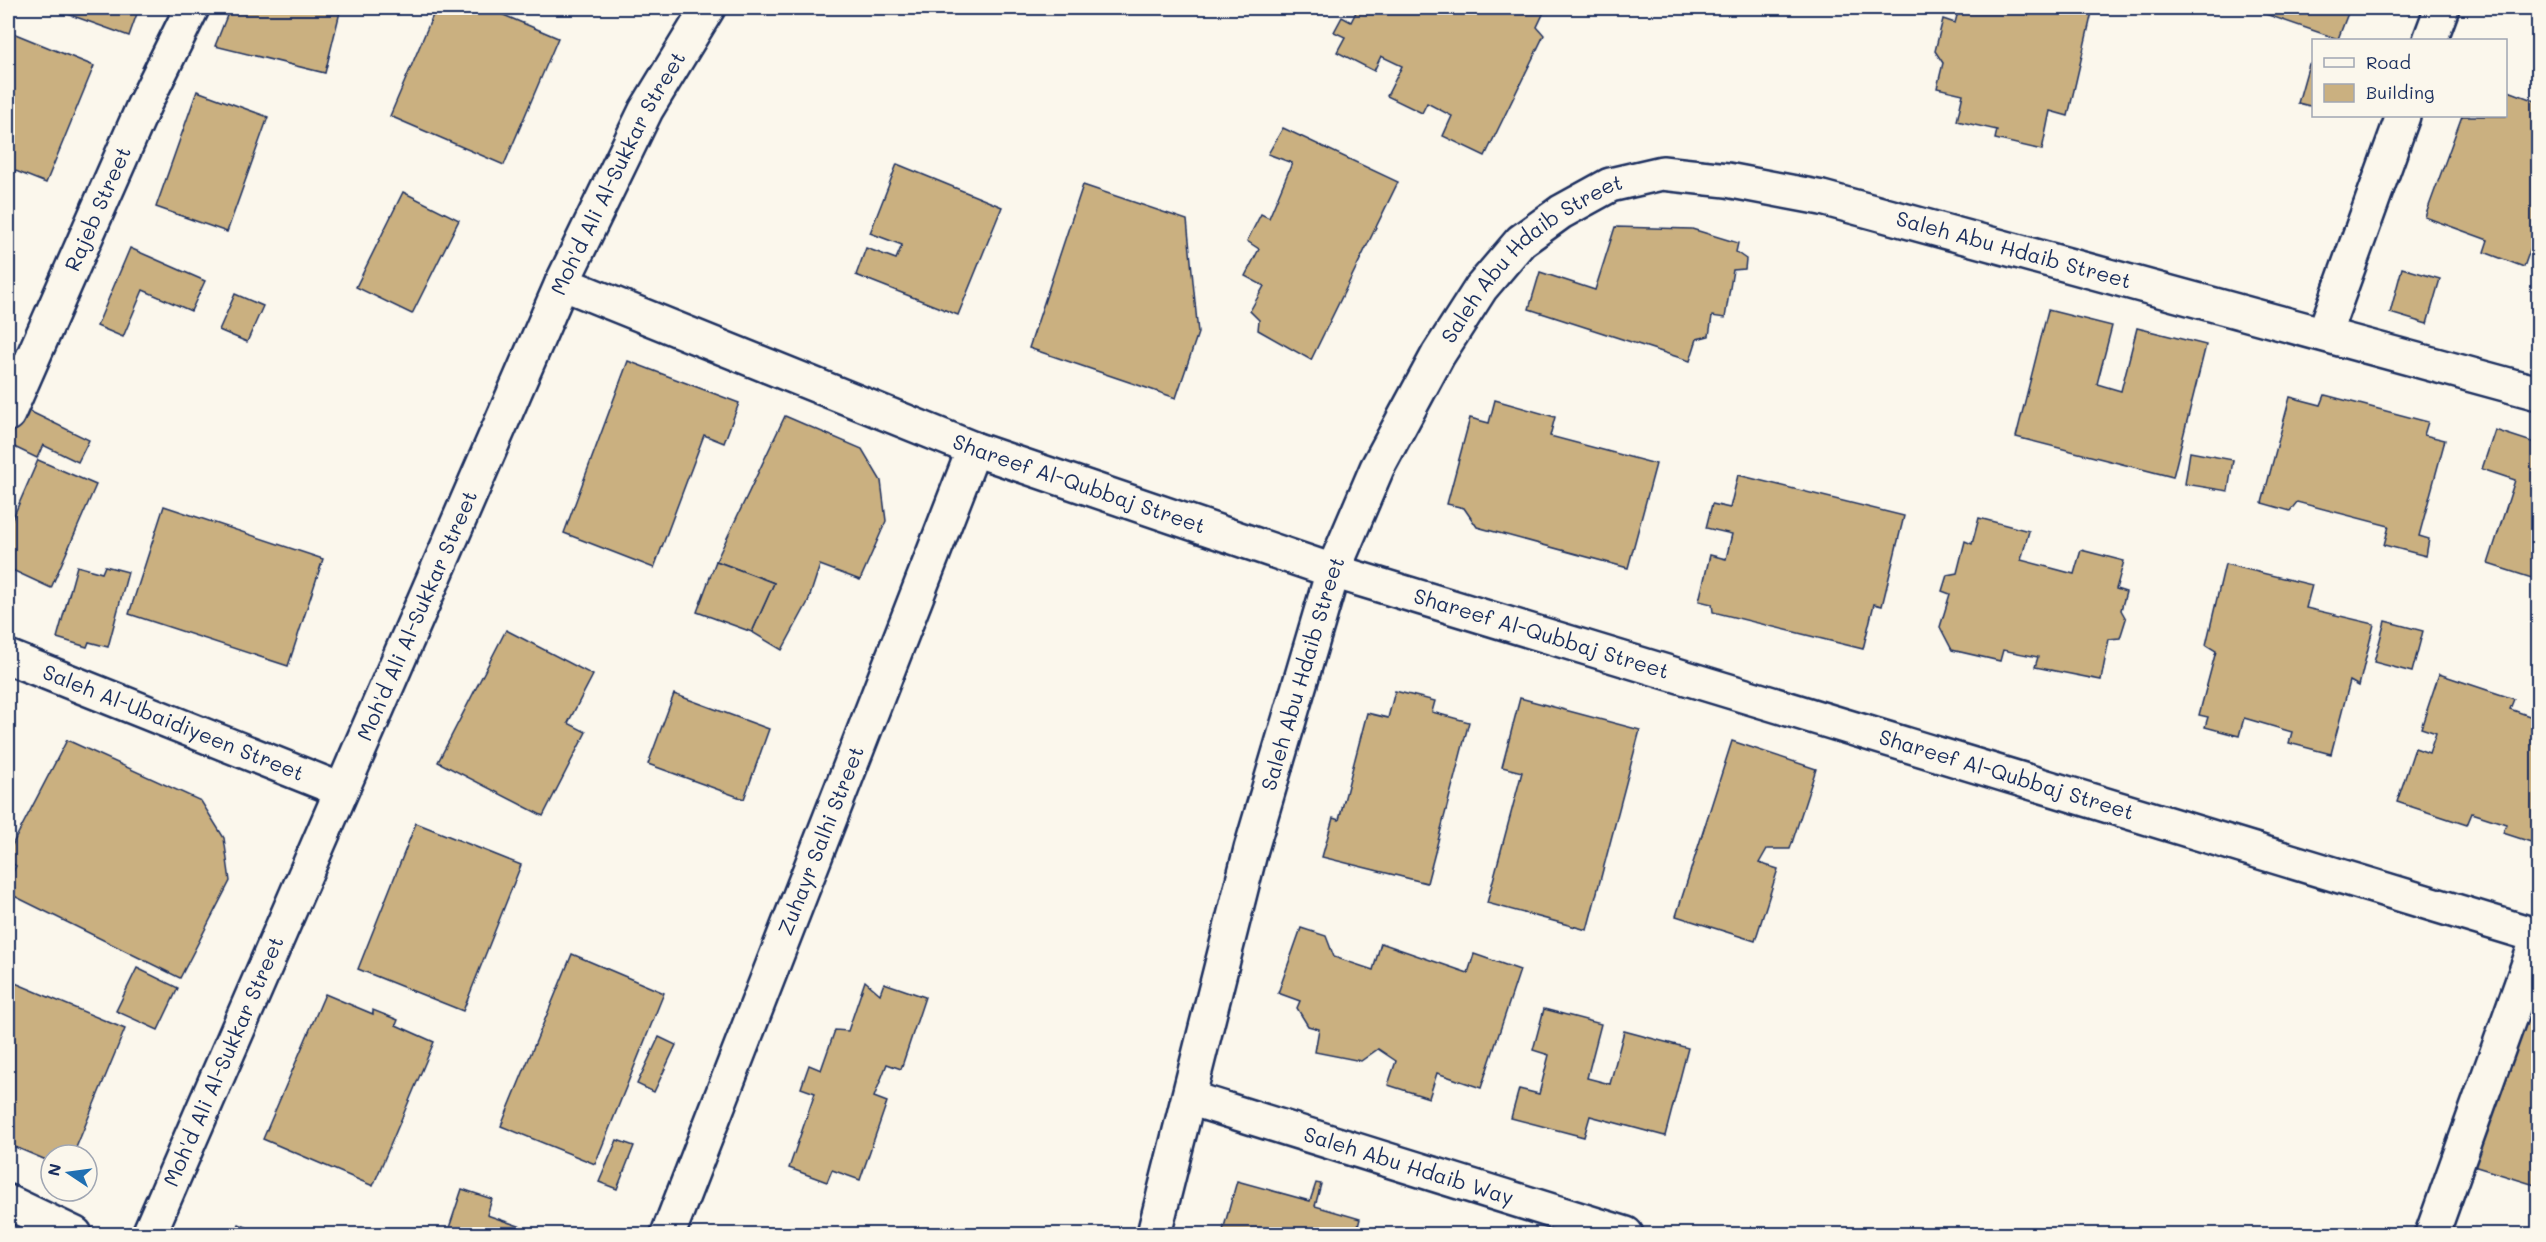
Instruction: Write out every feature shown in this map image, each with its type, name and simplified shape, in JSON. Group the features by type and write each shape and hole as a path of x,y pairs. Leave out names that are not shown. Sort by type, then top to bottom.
{"street":[{"name":"Rajeb Street","path":"8,414 144,105 192,8"},
{"name":"Moh'd Ali Al-Sukkar Street","path":"149,1234 215,1087 341,790 562,283 646,110 708,8"},
{"path":"2430,39 2442,8"},
{"path":"2324,334 2403,117"},
{"name":"Saleh Abu Hdaib Street","path":"1154,1234 1251,849 1333,571 1377,468 1437,355 1481,288 1521,241 1561,212 1610,185 1662,173 1727,180 1822,198 2538,393"},
{"name":"Shareef Al-Qubbaj Street","path":"562,283 975,449 1333,571 2538,937"},
{"name":"Zuhayr Salhi Street","path":"668,1234 975,449"},
{"name":"Saleh Al-Ubaidiyeen Street","path":"8,657 341,790"},
{"path":"2432,1234 2538,937"},
{"name":"Saleh Abu Hdaib Way","path":"1189,1098 1626,1234"},
{"path":"8,1202 75,1234"}],"building":[{"path":"51,8 139,8 129,36"},
{"path":"230,8 341,8 325,73 215,46"},
{"path":"436,8 487,8 558,38 504,165 390,116"},
{"path":"1358,8 1546,8 1537,27 1544,35 1485,156 1443,136 1452,116 1427,103 1422,113 1387,96 1402,66 1381,56 1374,71 1337,52 1345,37 1334,32 1342,17 1351,22"},
{"path":"1959,8 2093,8 2068,116 2050,111 2042,150 1995,139 1997,130 1957,121 1963,94 1937,88 1943,63 1935,51 1943,19 1955,23"},
{"path":"2248,8 2350,8 2338,39"},
{"path":"8,31 94,66 46,183 8,168"},
{"path":"2309,64 2312,65 2312,106 2298,103"},
{"path":"2507,90 2538,102 2538,227 2524,267 2484,252 2488,240 2425,217 2462,117 2507,117"},
{"path":"197,91 268,117 227,232 156,207"},
{"path":"1283,128 1398,182 1311,360 1258,330 1259,320 1250,311 1264,286 1245,276 1259,249 1247,241 1261,214 1269,218 1292,163 1268,154"},
{"path":"897,164 1002,207 958,315 856,275 866,248 896,259 902,245 870,233"},
{"path":"1083,185 1187,220 1198,333 1176,398 1029,348"},
{"path":"403,192 459,220 412,314 356,287"},
{"path":"1615,227 1692,229 1738,243 1736,252 1746,259 1745,269 1733,270 1725,318 1712,316 1709,336 1697,339 1690,361 1529,309 1540,272 1595,290"},
{"path":"130,248 205,281 191,311 143,290 123,337 97,326"},
{"path":"2402,268 2440,279 2427,324 2390,313"},
{"path":"235,294 263,306 247,342 219,330"},
{"path":"2048,310 2112,326 2097,384 2121,391 2137,328 2206,345 2173,477 2016,437"},
{"path":"628,361 739,403 724,443 704,435 654,568 564,533"},
{"path":"2325,395 2428,422 2424,435 2445,440 2419,536 2429,539 2426,556 2384,545 2389,526 2297,502 2290,511 2262,503 2290,397 2321,405"},
{"path":"1495,400 1555,417 1550,436 1656,464 1628,568 1477,527 1464,508 1447,504 1470,418 1489,423"},
{"path":"25,409 89,440 78,462 43,445 37,458 8,444 8,439"},
{"path":"785,416 862,449 881,481 886,521 860,580 820,565 808,602 782,650 752,632 774,583 716,561"},
{"path":"2495,430 2538,444 2538,580 2488,564 2515,480 2482,469"},
{"path":"2190,452 2233,460 2228,491 2185,484"},
{"path":"38,460 96,485 51,588 8,568 8,529"},
{"path":"1738,475 1904,516 1882,606 1874,604 1863,649 1713,612 1712,604 1699,601 1710,555 1726,559 1732,534 1706,528 1712,504 1730,508"},
{"path":"164,506 323,559 288,666 129,614"},
{"path":"1979,518 2029,531 2021,560 2074,574 2081,550 2124,561 2116,589 2126,592 2121,610 2126,619 2120,638 2109,639 2101,680 2035,667 2038,657 2003,650 2000,661 1952,650 1940,627 1950,594 1942,591 1947,575 1957,573 1965,541 1972,544"},
{"path":"716,561 774,583 752,632 697,612"},
{"path":"2225,564 2312,585 2306,608 2374,624 2359,686 2350,681 2331,754 2289,743 2292,732 2244,718 2239,736 2205,727 2208,717 2199,715 2216,651 2206,645"},
{"path":"77,566 102,573 105,566 128,572 108,647 89,642 87,647 57,638"},
{"path":"2385,621 2423,631 2412,672 2374,662"},
{"path":"506,630 593,675 568,723 586,732 543,816 438,762"},
{"path":"2439,674 2514,699 2510,709 2538,719 2538,819 2531,842 2503,833 2506,824 2472,813 2467,825 2397,802 2415,748 2429,753 2436,733 2421,728"},
{"path":"1395,691 1435,701 1432,712 1469,722 1427,883 1322,857 1333,818 1339,820 1367,713 1388,718"},
{"path":"674,694 769,729 744,799 648,764"},
{"path":"1520,698 1640,730 1587,930 1487,903 1522,772 1502,767"},
{"path":"67,740 201,801 224,838 230,881 180,978 8,893 8,881 16,866 8,860 8,853"},
{"path":"1732,741 1816,769 1790,849 1767,849 1759,863 1778,869 1755,941 1676,916"},
{"path":"416,823 521,865 463,1011 358,969"},
{"path":"1301,928 1326,936 1334,957 1373,970 1381,943 1468,973 1474,954 1520,970 1481,1088 1437,1073 1429,1098 1388,1085 1396,1061 1378,1049 1361,1061 1315,1052 1319,1029 1308,1026 1297,1008 1300,1001 1278,993"},
{"path":"572,954 664,993 595,1164 501,1126"},
{"path":"137,968 178,988 158,1030 116,1011"},
{"path":"8,980 125,1029 78,1143 39,1143 39,1157 8,1144"},
{"path":"865,981 880,994 884,983 925,997 901,1069 887,1064 874,1097 887,1102 860,1180 832,1170 827,1182 789,1168 815,1093 801,1088 809,1065 821,1070 835,1030 848,1031"},
{"path":"325,994 373,1014 373,1010 398,1020 396,1025 434,1042 373,1186 263,1139"},
{"path":"2521,1003 2538,1009 2538,1186 2470,1165"},
{"path":"1544,1009 1601,1024 1587,1078 1610,1084 1624,1031 1688,1048 1665,1136 1590,1116 1584,1137 1511,1118 1519,1089 1539,1094 1549,1055 1533,1050"},
{"path":"659,1037 676,1045 654,1092 637,1084"},
{"path":"617,1140 634,1146 617,1189 599,1182"},
{"path":"1237,1181 1310,1201 1316,1183 1321,1184 1315,1206 1360,1219 1356,1234 1222,1234"},
{"path":"462,1189 492,1199 487,1215 542,1234 447,1234"},
{"path":"239,1224 262,1234 235,1234"},
{"path":"2437,1224 2473,1234 2434,1234"}]}
